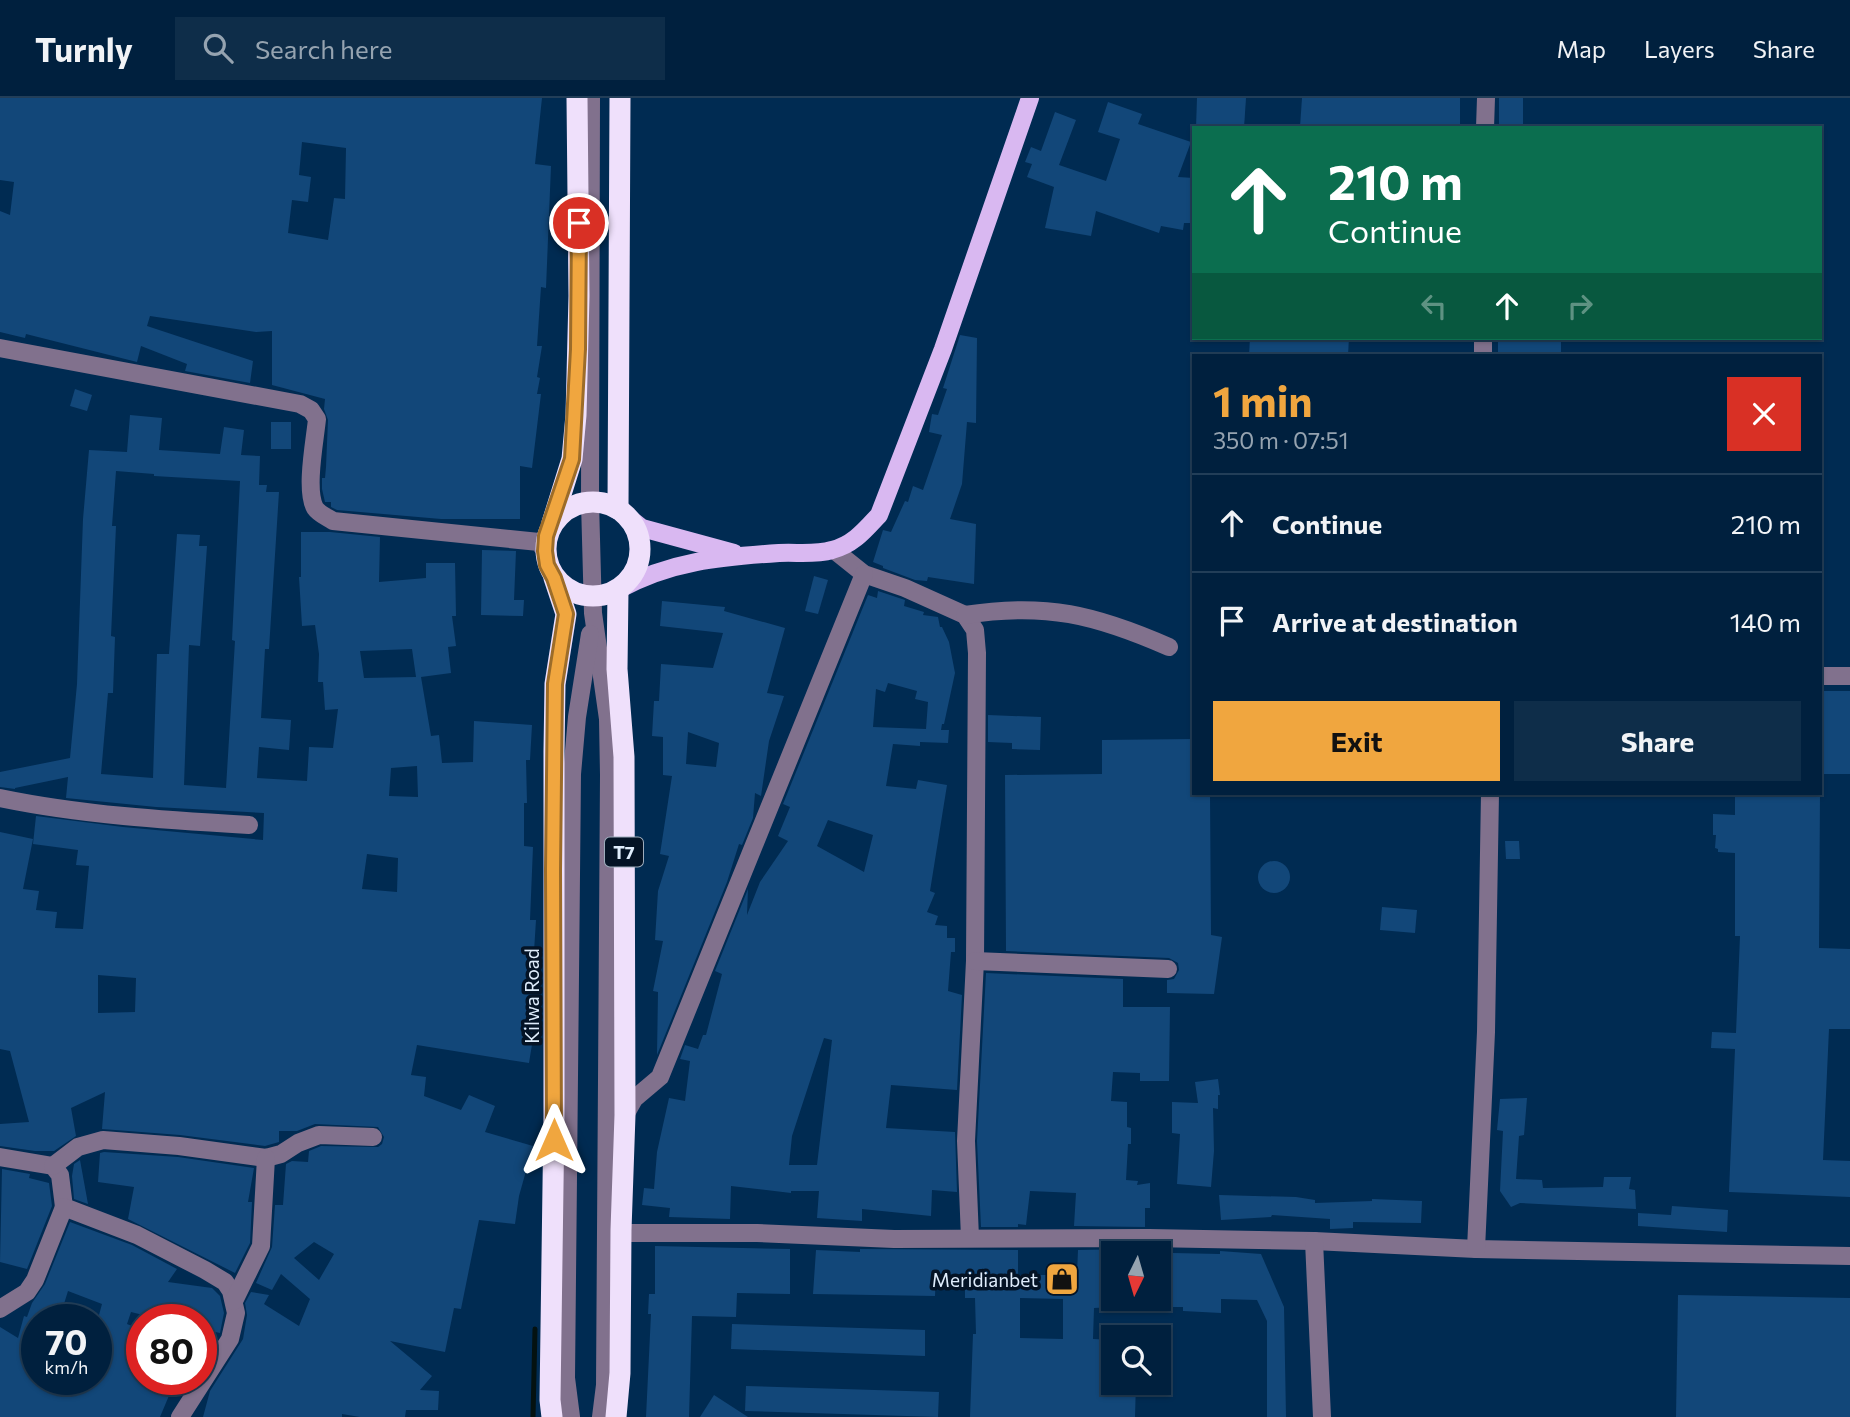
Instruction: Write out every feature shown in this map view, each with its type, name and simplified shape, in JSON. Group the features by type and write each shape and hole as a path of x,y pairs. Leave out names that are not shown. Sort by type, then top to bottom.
{"highway":[{"path":"545,551 546,536 572,459 576,415 579,296 576,98"},
{"path":"618,509 620,98"},
{"path":"552,523 562,512 574,505 601,502 618,509 630,519 639,537 640,557 633,576 618,590 601,596 593,605 584,596 567,590 554,578"},
{"name":"Kilwa Road","path":"545,551 547,565 566,614 555,684 552,1417"},
{"name":"T7","path":"616,1417 620,1373 625,1115 624,757 617,669 618,590"}],"main road":[{"path":"618,590 645,575 691,561 834,550 859,537 879,515 946,342 1030,98"},
{"path":"618,509 642,528 743,555"}],"street":[{"path":"591,98 590,502 593,605 608,719 609,775 606,1385 601,1417"},
{"path":"1485,126 1486,98"},
{"path":"0,348 300,404 311,410 317,419 311,489 317,512 333,521 539,542 545,551"},
{"path":"834,550 864,574 905,588 965,615 975,630 975,961 966,1140 970,1238"},
{"path":"625,1115 634,1099 660,1077 864,574"},
{"path":"571,1417 566,1378 572,774 593,605"},
{"path":"965,615 1000,609 1038,609 1090,616 1129,629 1169,647"},
{"path":"1822,676 1850,676"},
{"path":"1476,1250 1486,1032 1490,795"},
{"path":"0,798 114,816 249,825"},
{"path":"975,961 1168,969"},
{"path":"53,1166 78,1147 103,1140 179,1146 266,1158 281,1154 298,1143 319,1135 373,1137"},
{"path":"0,1157 53,1166 60,1175 64,1207 35,1280 27,1292 0,1309"},
{"path":"234,1301 261,1246 266,1158"},
{"path":"64,1207 137,1235 205,1269 225,1282 231,1291 236,1313 230,1339 180,1417"},
{"path":"621,1230 630,1233 757,1233 849,1239 1314,1241 1476,1250 1850,1256"},
{"path":"1314,1241 1322,1417"}],"building":[{"path":"0,98 542,98 535,164 551,166 546,288 541,287 537,346 542,346 537,377 540,378 537,394 541,394 532,468 520,466 520,519 441,519 337,510 331,507 331,502 325,502 322,489 328,420 324,409 325,399 272,385 272,331 256,332 150,316 147,326 253,361 250,383 185,371 187,364 141,346 137,362 26,334 25,338 0,332 0,211 10,215 14,182 0,180","holes":["302,142 346,148 345,199 334,198 328,240 288,233 292,200 308,202 311,177 299,175"]},
{"path":"1197,98 1246,98 1244,126 1196,126"},
{"path":"1302,98 1460,98 1460,126 1300,126"},
{"path":"1499,98 1523,98 1523,126 1499,126"},
{"path":"1108,102 1142,114 1138,124 1191,142 1178,177 1192,178 1192,223 1184,223 1183,230 1161,226 1159,233 1096,211 1091,236 1045,228 1054,187 1027,177 1032,164 1025,162 1031,147 1041,151 1055,112 1076,120 1059,165 1106,181 1120,139 1098,132"},
{"path":"960,335 977,338 976,423 967,422 962,484 950,519 976,524 974,584 928,577 927,581 915,580 873,562 883,530 891,532 905,501 908,502 913,486 923,490 942,435 929,432 932,414 938,415 947,389 943,388"},
{"path":"1250,340 1349,340 1348,354 1249,354"},
{"path":"1498,340 1561,340 1561,354 1498,354"},
{"path":"75,389 92,395 87,411 70,406"},
{"path":"130,415 162,418 159,450 220,454 224,427 244,430 241,455 260,456 259,485 267,485 266,492 279,492 269,649 265,649 261,718 291,720 289,750 259,747 257,778 307,781 309,747 333,748 338,709 325,710 323,682 318,682 319,654 315,625 302,626 299,577 301,532 380,537 379,582 426,578 426,563 455,563 456,616 452,616 456,646 448,647 451,673 421,677 431,736 439,735 442,763 473,762 474,721 532,725 530,760 526,760 524,846 533,847 530,920 536,920 532,983 541,984 541,989 529,1063 417,1045 411,1075 426,1077 424,1096 461,1110 469,1095 495,1106 485,1132 533,1146 519,1196 515,1224 479,1220 461,1309 454,1308 445,1352 390,1341 432,1376 420,1390 439,1391 438,1410 406,1410 405,1417 360,1417 342,1414 342,1417 203,1417 209,1395 217,1395 217,1380 243,1339 247,1315 245,1303 251,1292 269,1295 264,1304 299,1326 310,1299 281,1274 272,1290 256,1283 272,1247 275,1205 283,1205 286,1164 292,1161 308,1162 309,1151 321,1146 378,1147 384,1137 378,1127 315,1124 297,1131 279,1131 279,1142 265,1146 180,1135 102,1129 105,1092 71,1108 76,1136 54,1151 0,1146 0,1124 29,1122 10,1051 0,1049 0,832 33,839 23,889 39,891 36,910 57,912 55,928 83,929 89,866 76,865 78,850 33,844 36,816 263,840 264,813 156,807 66,798 68,777 15,789 0,787 0,772 70,758 77,684 83,519 89,450 127,452","holes":["116,471 240,481 232,640 235,641 226,788 184,785 189,645 200,646 207,546 199,546 200,535 177,534 169,654 157,654 153,778 101,774 108,693 113,693 115,637 111,636 116,526 112,526","412,649 416,677 364,678 360,651","417,766 418,797 389,796 391,768","367,854 398,858 397,892 362,889","98,975 136,978 135,1012 98,1013","314,1242 334,1254 319,1280 294,1258"]},
{"path":"271,422 291,422 291,449 271,449"},
{"path":"482,550 516,551 514,600 524,600 523,616 481,615"},
{"path":"814,576 828,580 818,614 805,611"},
{"path":"878,591 905,600 904,606 924,612 923,615 938,617 940,627 949,642 955,673 941,730 949,730 948,743 920,742 920,746 893,744 886,786 916,789 918,780 947,785 930,891 935,893 927,912 938,916 935,925 947,926 947,938 955,938 955,952 951,952 948,991 962,995 957,1090 891,1085 886,1128 955,1132 957,1192 932,1190 931,1216 862,1209 862,1221 817,1218 819,1191 791,1193 731,1186 730,1219 669,1217 670,1208 642,1205 644,1188 654,1189 657,1152 669,1098 685,1101 690,1061 680,1059 685,1045 698,1049 703,1035 706,1035 722,974 715,971 748,889 747,915 760,882 788,841 778,836 790,807 783,804 868,595 877,598","holes":["888,683 917,691 915,699 928,702 926,729 873,727 876,689 885,692","828,820 873,835 864,872 817,846","824,1038 832,1040 817,1165 789,1165 792,1136"]},
{"path":"662,601 725,607 724,611 785,628 767,693 784,696 769,741 761,796 755,793 753,818 742,845 739,844 727,882 657,1055 658,992 653,991 663,941 655,940 658,891 669,856 660,854 672,776 663,775 663,737 652,736 654,701 659,701 661,664 713,668 723,633 660,626","holes":["688,732 719,743 716,767 686,764"]},
{"path":"1822,691 1850,691 1850,774 1822,774"},
{"path":"988,715 1041,717 1040,750 1012,749 1012,743 988,742"},
{"path":"1192,739 1192,795 1210,795 1211,935 1222,937 1214,994 1167,993 1167,980 1174,979 1179,970 1178,963 1169,958 1006,951 1005,775 1102,774 1102,740"},
{"path":"1735,795 1820,795 1819,948 1850,949 1850,1029 1829,1029 1823,1160 1850,1161 1850,1197 1729,1192 1735,1049 1711,1048 1712,1032 1736,1033 1740,936 1735,936 1735,853 1718,852 1715,848 1713,814 1735,815"},
{"path":"1505,841 1519,841 1520,859 1506,859"},
{"path":"1274,861 1285,866 1290,877 1285,888 1274,893 1263,888 1258,877 1263,866"},
{"path":"1382,907 1417,910 1415,933 1380,930"},
{"path":"986,973 1123,979 1123,1007 1170,1007 1169,1081 1140,1081 1140,1073 1113,1072 1111,1101 1127,1102 1127,1127 1131,1128 1126,1180 1138,1181 1137,1185 1150,1183 1150,1208 1145,1208 1145,1227 1074,1226 1076,1193 1030,1191 1026,1225 981,1227 977,1141"},
{"path":"1218,1079 1218,1109 1213,1108 1211,1187 1177,1184 1180,1134 1172,1133 1172,1102 1198,1103 1195,1082"},
{"path":"1527,1098 1524,1135 1519,1136 1516,1179 1542,1180 1543,1188 1603,1187 1604,1177 1631,1177 1629,1189 1635,1190 1636,1209 1520,1203 1511,1207 1500,1191 1503,1131 1497,1130 1500,1099"},
{"path":"100,1153 178,1157 254,1168 248,1202 252,1202 250,1243 235,1273 128,1219 134,1187 98,1182"},
{"path":"80,1160 88,1204 74,1199 72,1176 74,1164"},
{"path":"2,1169 30,1174 29,1178 49,1183 52,1206 27,1269 0,1262"},
{"path":"1219,1195 1296,1197 1315,1200 1315,1203 1372,1199 1422,1201 1421,1223 1353,1222 1353,1228 1330,1229 1330,1219 1272,1215 1221,1220"},
{"path":"1672,1206 1728,1210 1727,1232 1638,1226 1638,1213 1671,1215"},
{"path":"70,1222 132,1245 177,1269 168,1282 212,1288 220,1296 224,1313 220,1333 217,1332 217,1304 126,1304 126,1395 169,1395 160,1417 0,1417 0,1327 18,1338 21,1327 21,1395 112,1395 112,1304 102,1304 68,1291 64,1304 32,1303 45,1284"},
{"path":"655,1246 790,1249 790,1294 737,1293 736,1317 692,1316 689,1417 646,1417 651,1314 648,1314 649,1294 655,1294"},
{"path":"816,1250 1018,1250 1018,1275 1077,1275 1078,1250 1101,1250 1101,1308 1094,1308 1093,1339 1101,1339 1101,1395 1136,1395 1135,1417 970,1417 973,1334 976,1334 975,1298 965,1298 965,1274 936,1275 935,1296 813,1294","holes":["1020,1298 1063,1299 1063,1339 1020,1338"]},
{"path":"1220,1251 1261,1254 1284,1307 1286,1417 1267,1417 1267,1321 1257,1300 1221,1299 1221,1313 1183,1311 1183,1307 1171,1307 1173,1253 1220,1254"},
{"path":"1678,1295 1850,1298 1850,1417 1676,1417"},
{"path":"732,1324 925,1330 925,1356 731,1349"},
{"path":"746,1386 939,1392 938,1417 745,1411"},
{"path":"714,1395 748,1417 700,1417"}],"waterway":[{"path":"533,1417 535,1329"}],"place":[{"name":"Meridianbet","path":"1062,1279"}],"route":[{"path":"554,1140 555,684 566,614 547,565 545,551 546,536 572,459 578,349 579,223"}]}
